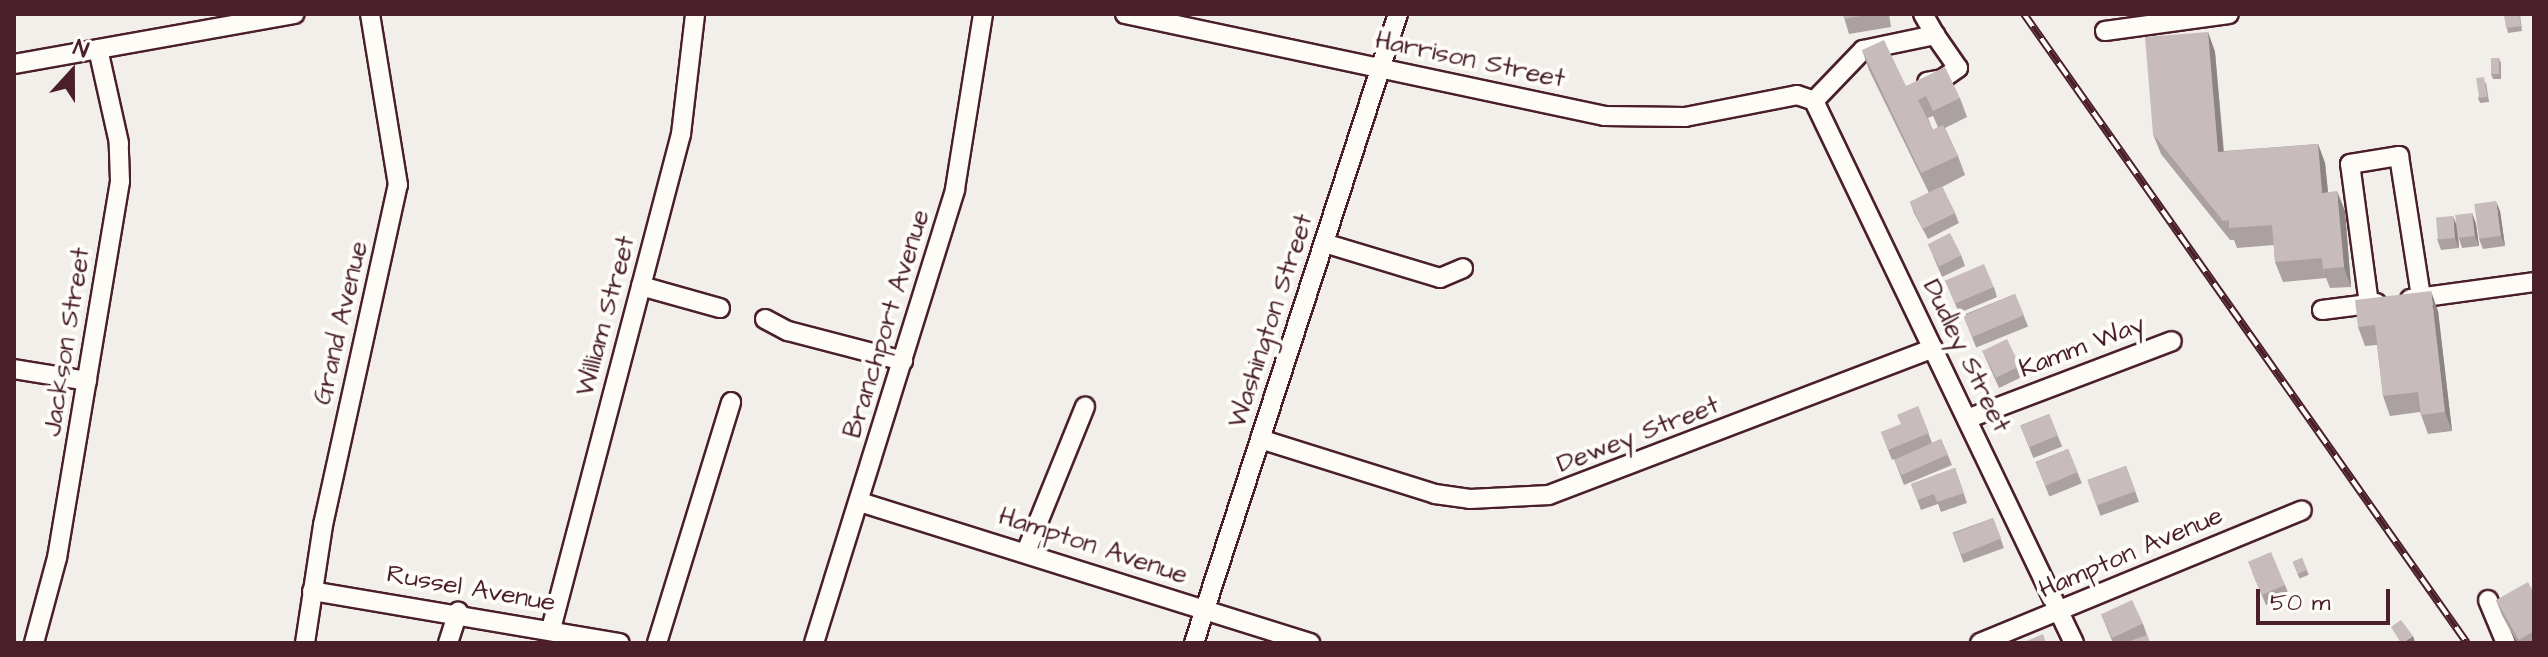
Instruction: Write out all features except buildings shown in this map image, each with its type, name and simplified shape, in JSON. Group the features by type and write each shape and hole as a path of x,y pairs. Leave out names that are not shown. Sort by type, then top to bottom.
{"street":[{"path":"14,64 295,14"},
{"name":"Grand Avenue","path":"305,643 312,591 398,185 370,14"},
{"name":"William Street","path":"551,629 688,104 695,14"},
{"name":"Branchport Avenue","path":"814,643 955,189 983,14"},
{"name":"Harrison Street","path":"1125,14 1632,119 1685,117 1810,99"},
{"name":"Washington Street","path":"1194,643 1398,14"},
{"path":"1918,90 1932,77 1942,79 1958,68 1923,14"},
{"path":"2105,31 2229,14"},
{"path":"1810,99 1863,50 1935,35"},
{"name":"Jackson Street","path":"34,643 57,558 121,168 98,49"},
{"name":"Dudley Street","path":"1810,99 2074,643"},
{"path":"2369,304 2350,164 2399,156 2421,297"},
{"path":"1324,243 1440,278 1463,268"},
{"path":"2322,310 2534,282"},
{"path":"641,286 720,308"},
{"path":"765,319 788,331 903,361"},
{"name":"Kamm Way","path":"1967,419 2172,341"},
{"name":"Dewey Street","path":"1260,439 1435,494 1470,499 1549,495 1933,348"},
{"path":"14,369 87,381"},
{"path":"657,643 731,402"},
{"path":"1026,552 1085,407"},
{"name":"Hampton Avenue","path":"860,502 1310,643"},
{"name":"Hampton Avenue","path":"1980,643 2302,510"},
{"name":"Russel Avenue","path":"312,591 458,612 620,643"},
{"path":"2488,600 2506,643"},
{"path":"448,643 458,612"}],"railway":[{"path":"2024,14 2467,643"}]}
